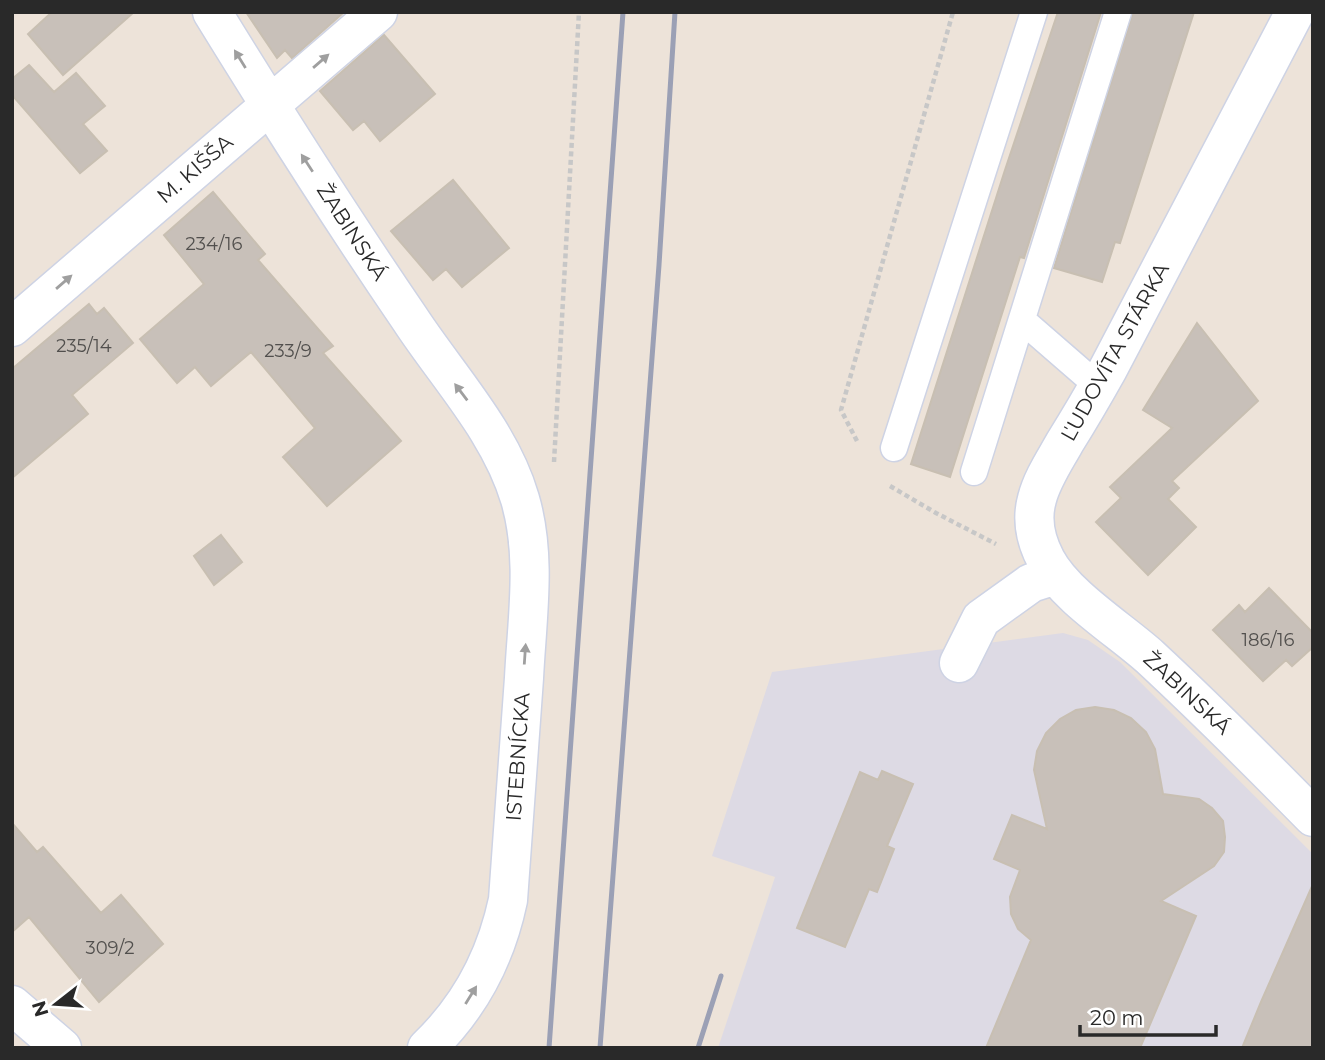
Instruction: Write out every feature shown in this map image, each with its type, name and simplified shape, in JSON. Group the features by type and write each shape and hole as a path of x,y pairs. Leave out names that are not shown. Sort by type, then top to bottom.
{"street":[{"name":"ŽABINSKÁ","path":"212,12 269,105 411,321 500,448"},
{"name":"M. KIŠŠA","path":"12,327 377,12"},
{"name":"ĽUDOVÍTA STÁRKA","path":"1056,575 1046,561 1034,528 1035,505 1049,469 1098,386 1295,12"},
{"name":"ISTEBNÍCKA","path":"428,1048 465,1004 484,975 502,930 508,900 530,572 520,499 500,448"},
{"name":"ŽABINSKÁ","path":"1056,575 1079,598 1149,656 1313,817"},
{"path":"959,663 981,619 1031,583 1056,575"},
{"path":"12,1005 62,1048"}],"lane":[{"path":"894,448 1034,12"},
{"path":"974,472 1118,12"},
{"path":"1022,320 1098,386"}],"path":[{"path":"859,444 841,410 953,12"},
{"path":"888,486 936,513"}],"shaded area":[{"path":"1063,633 1088,640 1120,662 1313,854 1313,1048 718,1048 775,877 712,856 772,672"}],"building":[{"path":"52,12 134,12 63,75 28,34"},
{"path":"246,12 344,12 292,58 285,50 277,58"},
{"path":"1058,12 1101,12 1024,258 1020,257 950,477 911,464"},
{"path":"1133,12 1194,12 1120,243 1115,242 1102,282 1054,268"},
{"path":"384,35 435,94 380,141 364,121 353,130 320,91"},
{"path":"29,65 54,92 76,73 105,106 83,124 107,151 80,173 12,95 12,79"},
{"path":"453,180 509,248 462,287 446,269 433,280 391,231"},
{"path":"213,192 265,254 258,260 333,346 323,353 401,441 327,506 283,457 315,428 251,352 211,386 195,367 177,383 140,339 204,284 164,235"},
{"path":"89,304 97,314 104,308 133,343 72,395 88,414 12,478 12,369"},
{"path":"1197,323 1258,401 1172,481 1179,488 1168,499 1196,527 1148,575 1096,522 1121,498 1110,487 1172,428 1143,410"},
{"path":"221,535 242,562 214,585 194,556"},
{"path":"1269,588 1313,633 1313,647 1292,666 1286,660 1263,681 1213,630 1239,605 1245,612"},
{"path":"1095,707 1114,710 1131,718 1146,732 1155,749 1163,794 1199,799 1212,808 1223,821 1224,852 1214,866 1161,901 1196,916 1140,1048 986,1048 1031,940 1018,929 1011,914 1010,897 1020,870 994,859 1012,815 1047,829 1034,770 1037,751 1046,733 1060,719 1076,710"},
{"path":"882,771 913,784 887,846 894,849 877,892 869,889 845,947 797,928 860,772 878,780"},
{"path":"12,823 37,852 43,847 101,913 121,895 163,944 99,1002 29,917 12,932"},
{"path":"1313,884 1313,1048 1242,1048 1261,1002"}],"railway":[{"path":"549,1048 623,12"},
{"path":"600,1048 659,265 675,12"},
{"path":"698,1048 721,976"}]}
